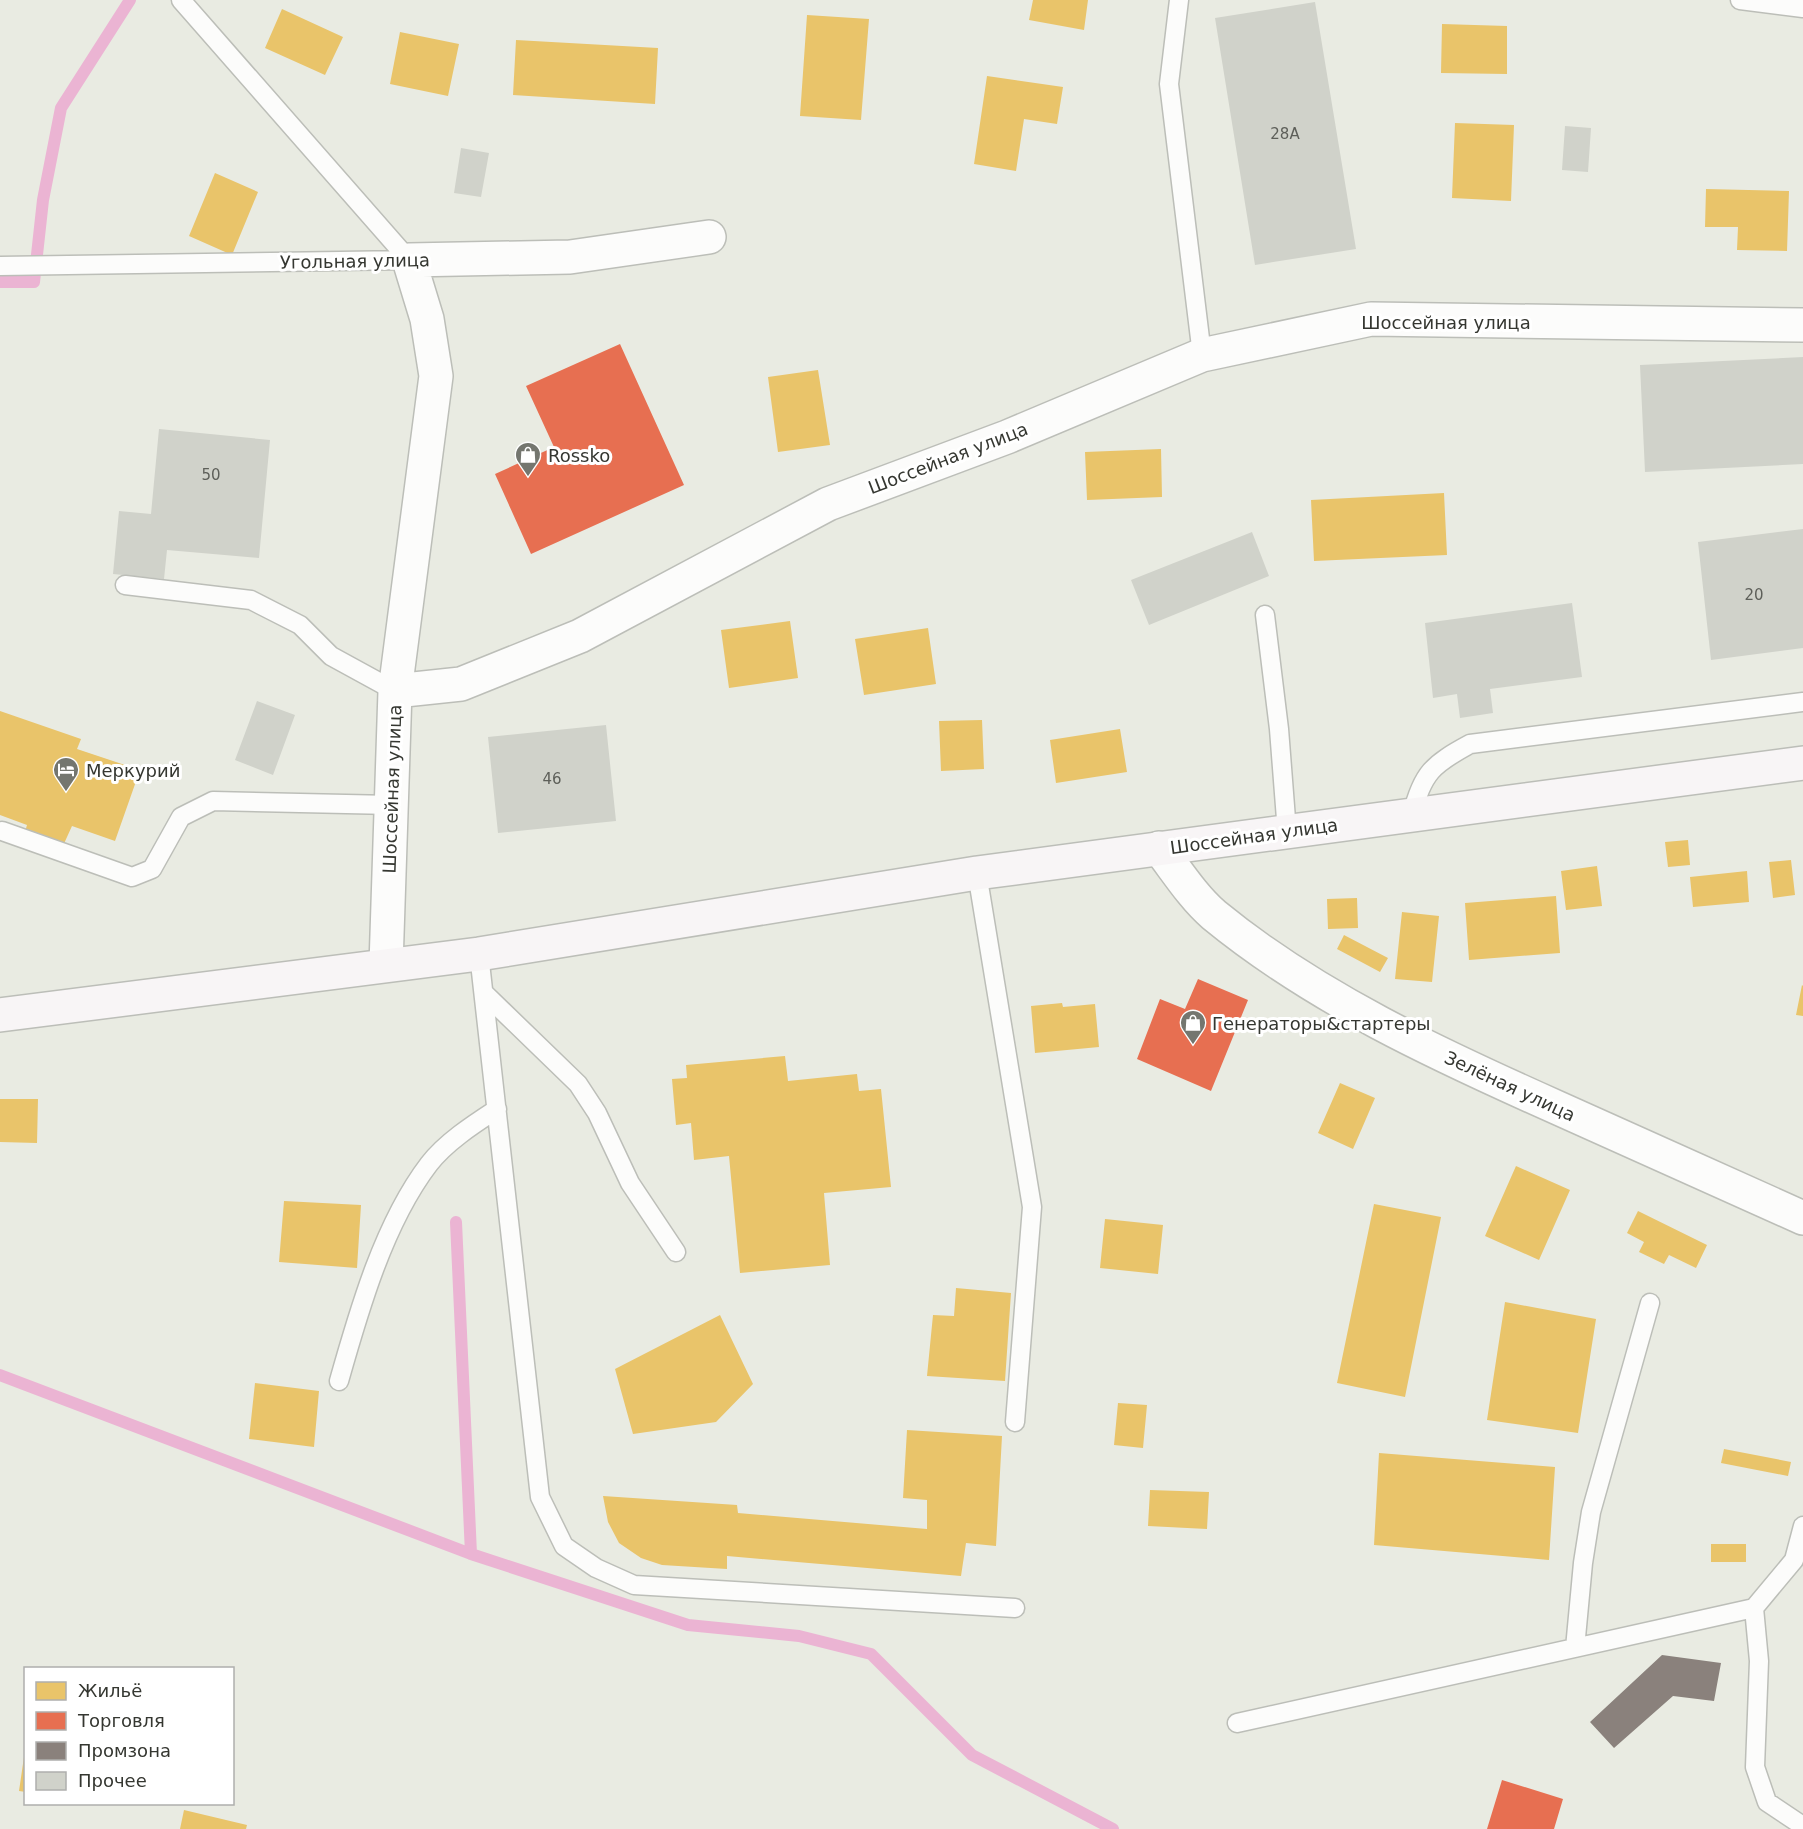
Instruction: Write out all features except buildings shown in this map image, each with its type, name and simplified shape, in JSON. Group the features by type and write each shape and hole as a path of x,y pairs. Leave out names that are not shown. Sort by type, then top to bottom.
{"main road":[{"name":"Шоссейная улица","path":"0,1015 479,954 977,873 1803,762"}],"street":[{"name":"Угольная улица","path":"409,260 570,257 709,237"},
{"path":"395,691 436,376 427,319 409,260"},
{"name":"Шоссейная улица","path":"386,965 395,691 461,684 580,636 828,504 1007,437 1202,355 1371,319 1803,325"},
{"name":"Зелёная улица","path":"1158,849 1212,913 1263,950 1343,1002 1425,1046 1803,1218"}],"lane":[{"path":"182,0 409,260"},
{"path":"1179,0 1169,84 1202,355"},
{"path":"1740,0 1803,8"},
{"name":"Угольная улица","path":"5,266 409,260"},
{"path":"125,585 251,600 300,625 331,656 395,691"},
{"path":"1265,615 1279,729 1287,832"},
{"path":"1412,815 1418,790 1437,762 1470,744 1803,702"},
{"path":"2,831 132,877 152,869 180,817 213,801 392,805"},
{"path":"977,873 1032,1207 1015,1422"},
{"path":"479,954 540,1497 564,1546 596,1568 634,1585 1015,1608"},
{"path":"484,993 578,1084 597,1113 630,1183 676,1252"},
{"path":"339,1381 365,1292 408,1195 430,1162 472,1125 497,1109"},
{"path":"1575,1648 1583,1563 1592,1512 1650,1303"},
{"path":"1237,1723 1754,1608 1794,1560 1803,1526"},
{"path":"1754,1608 1759,1661 1755,1767 1767,1802 1803,1826"}],"waterway":[{"path":"0,282 34,282 43,200 61,108 130,0"},
{"path":"456,1222 471,1554"},
{"path":"0,1375 471,1554 688,1625 799,1636 871,1654 972,1755 1113,1829"}],"place":[{"name":"Rossko","path":"528,478"},
{"name":"Меркурий","path":"66,793"},
{"name":"Генераторы&стартеры","path":"1193,1046"}]}
